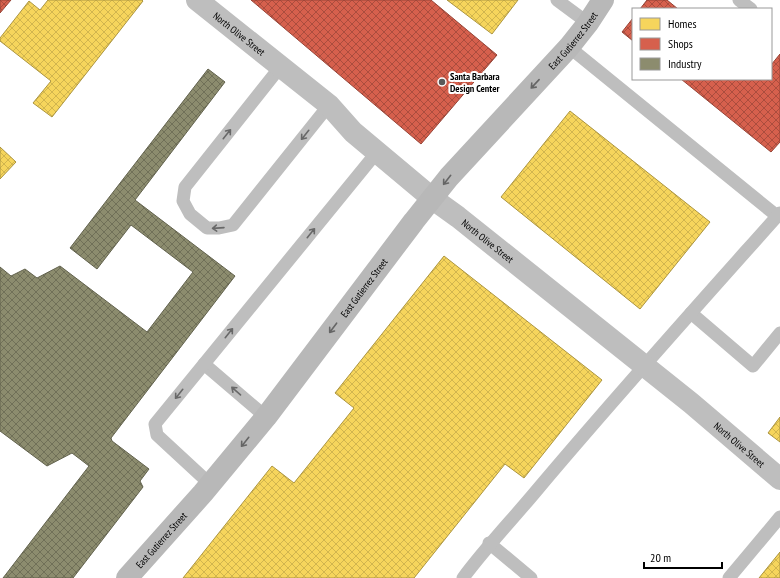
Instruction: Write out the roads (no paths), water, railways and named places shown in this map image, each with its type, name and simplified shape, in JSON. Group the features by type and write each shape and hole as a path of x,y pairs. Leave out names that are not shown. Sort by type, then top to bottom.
{"street":[{"name":"North Olive Street","path":"197,0 329,105 353,132 433,199 458,217 644,365 780,479"},
{"name":"East Gutierrez Street","path":"127,578 210,484 266,417 449,177 569,47 588,23 603,0"}],"lane":[{"path":"557,0 588,23"},
{"path":"739,0 750,8"},
{"path":"463,578 489,544 644,365 779,215 569,47"},
{"path":"281,66 185,187 183,201 190,214 207,228 219,228 233,225 329,105"},
{"path":"210,484 157,435 155,424 377,152"},
{"path":"691,313 753,366 780,333"},
{"path":"204,364 266,417"},
{"path":"728,578 780,517"},
{"path":"489,544 531,578"}],"place":[{"name":"Santa Barbara Design Center","path":"442,82"}]}
